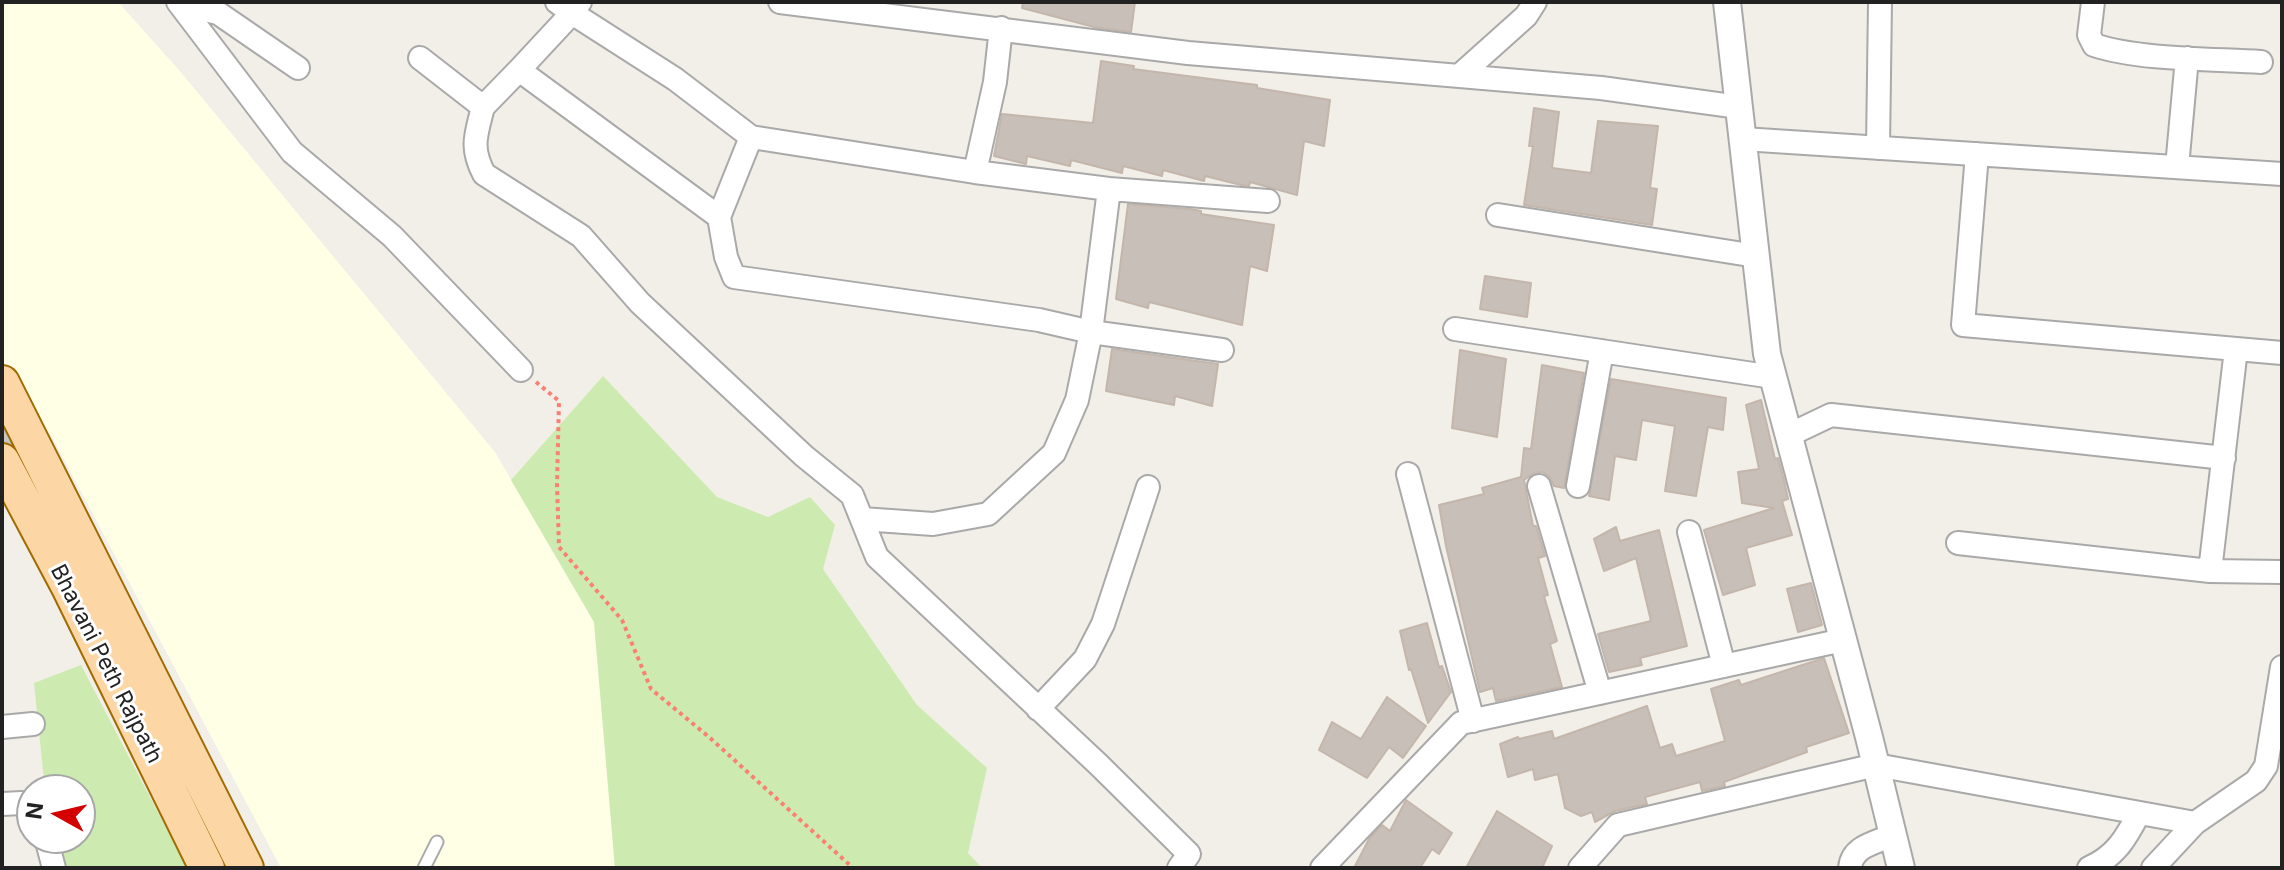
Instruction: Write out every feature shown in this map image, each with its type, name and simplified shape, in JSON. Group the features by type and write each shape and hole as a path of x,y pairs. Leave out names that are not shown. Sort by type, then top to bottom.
{"main road":[{"path":"2,383 246,868"},
{"name":"Bhavani Peth Rajpath","path":"2,461 69,587 207,868"},
{"path":"43,505 225,868"}],"street":[{"path":"780,2 924,11 1001,28 1188,53 1601,88 1739,107"},
{"path":"1459,76 1526,16 1535,2"},
{"path":"1727,2 1767,354 1901,868"},
{"path":"1878,148 1880,2"},
{"path":"2093,2 2089,35 2094,45 2107,50 2261,62"},
{"path":"179,3 218,13 298,68"},
{"path":"179,3 292,152 392,236 521,370"},
{"path":"1179,868 1189,854 877,557 852,495 804,456 640,303 581,236 484,174 473,145 483,107 519,70 570,6 675,79 751,137 975,172 1109,189 1268,201"},
{"path":"975,172 995,82 1001,28"},
{"path":"420,58 483,107"},
{"path":"2177,167 2187,58"},
{"path":"519,70 719,217"},
{"path":"751,137 719,217 726,257 734,277 1039,320 1091,332 1222,350"},
{"path":"1743,139 2282,174"},
{"path":"1977,154 1963,325 2282,353"},
{"path":"862,519 933,524 988,514 1054,453 1077,400 1091,332 1109,189"},
{"path":"1498,215 1756,256"},
{"path":"1455,329 1773,377"},
{"path":"2210,571 2236,349"},
{"path":"1578,486 1602,351"},
{"path":"1789,435 1831,415 2224,458"},
{"path":"1408,474 1473,721"},
{"path":"1539,486 1600,693"},
{"path":"1038,709 1085,659 1103,624 1148,487"},
{"path":"1689,532 1724,666"},
{"path":"1958,543 2210,571 2282,572"},
{"path":"1322,868 1461,723 1843,640"},
{"path":"2153,868 2195,823 2256,781 2266,766 2282,667"},
{"path":"2,727 33,724"},
{"path":"1580,868 1618,825 1876,765 2195,823"},
{"path":"2089,868 2104,861 2123,844 2139,813"},
{"path":"1850,868 1851,858 1857,850 1893,835"}],"lane":[{"path":"424,868 437,842"}],"path":[{"path":"521,370 559,401 559,547 622,620 651,689 709,737 853,868"}],"shaded area":[{"path":"2,2 118,2 179,70 495,452 594,622 615,868 281,868 53,439 2,362"}],"green space":[{"path":"603,376 717,497 768,517 810,497 835,525 823,569 917,705 987,768 968,853 982,868 615,868 594,622 511,480"},
{"path":"81,665 187,868 61,868 56,854 96,854 96,774 43,774 34,683"}],"building":[{"path":"1023,2 1135,2 1131,32 1098,28 1022,8"},
{"path":"1101,61 1134,66 1133,69 1257,85 1257,88 1330,100 1324,146 1304,141 1297,195 1250,182 1249,186 1241,185 1205,176 1204,181 1163,170 1162,176 1123,166 1122,173 1071,160 1070,166 1027,156 1026,164 994,156 1002,114 1093,123"},
{"path":"1534,108 1559,112 1552,168 1591,173 1598,121 1658,126 1650,188 1657,189 1652,225 1524,205 1533,146 1529,146"},
{"path":"1128,204 1190,209 1201,211 1201,214 1274,225 1267,271 1250,266 1242,325 1149,302 1148,308 1116,299"},
{"path":"1485,276 1531,283 1527,317 1480,309"},
{"path":"1112,349 1218,364 1212,406 1175,396 1174,405 1106,391"},
{"path":"1460,350 1506,359 1497,437 1452,428"},
{"path":"1542,365 1584,373 1564,488 1554,486 1549,476 1542,472 1524,480 1533,526 1536,526 1545,556 1538,558 1548,595 1544,596 1557,641 1550,644 1562,687 1496,701 1493,688 1480,692 1439,505 1484,494 1482,488 1521,477 1524,448 1531,449"},
{"path":"1611,379 1726,398 1723,430 1708,427 1696,496 1665,491 1675,426 1642,420 1636,460 1615,456 1609,500 1589,496"},
{"path":"1761,400 1775,459 1778,458 1784,480 1788,499 1782,501 1792,535 1746,548 1755,585 1723,595 1704,530 1774,508 1742,503 1738,472 1759,469 1746,405"},
{"path":"1616,527 1620,541 1659,530 1687,646 1640,658 1642,665 1609,672 1598,634 1651,621 1636,558 1604,571 1594,539"},
{"path":"1811,583 1822,625 1798,632 1787,589"},
{"path":"1427,623 1439,667 1442,666 1451,692 1428,723 1409,670 1400,631"},
{"path":"1824,658 1849,733 1806,747 1807,752 1724,782 1725,786 1702,791 1700,782 1645,797 1647,804 1615,811 1595,822 1592,812 1581,816 1565,808 1558,774 1535,780 1533,769 1508,777 1500,744 1518,737 1552,731 1554,739 1647,706 1660,748 1672,744 1676,756 1725,741 1711,689 1739,680 1741,685"},
{"path":"1387,697 1426,726 1403,758 1389,747 1367,778 1319,750 1332,722 1361,739"},
{"path":"1406,800 1452,833 1439,854 1432,849 1420,868 1354,868 1369,839 1382,825 1390,831"},
{"path":"1497,811 1552,846 1542,868 1466,868"}],"tunnel":[{"path":"2,423 41,501"}]}
